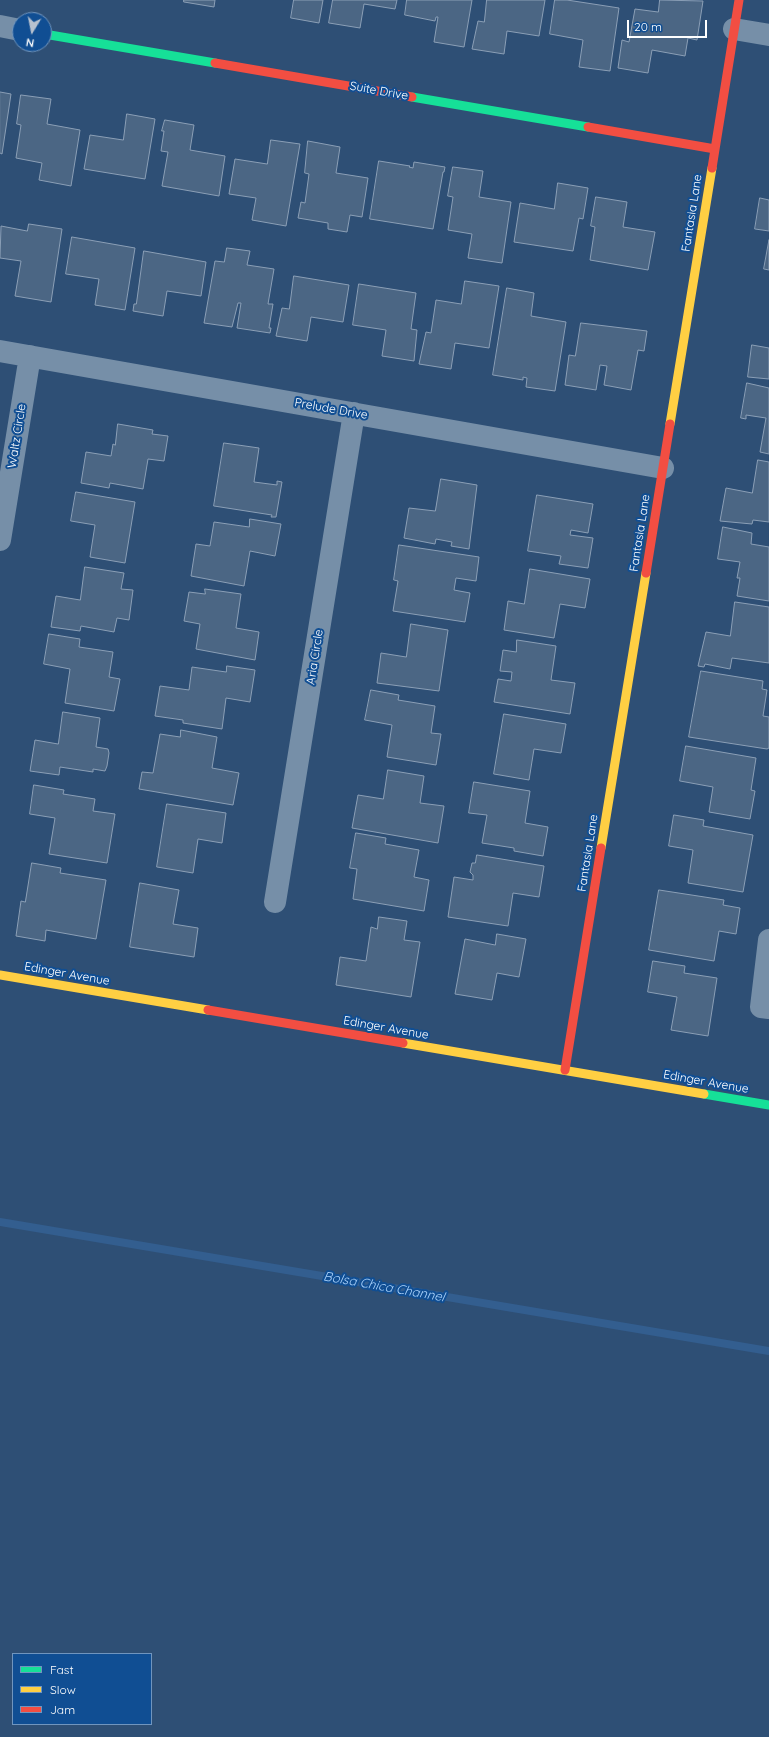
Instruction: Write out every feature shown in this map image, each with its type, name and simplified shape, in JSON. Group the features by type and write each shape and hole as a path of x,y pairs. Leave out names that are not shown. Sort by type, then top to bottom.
{"street":[{"name":"Fantasia Lane","path":"565,1070 739,0"},
{"path":"0,26 12,28"},
{"path":"734,29 769,35"},
{"name":"Suite Drive","path":"52,35 715,148"},
{"name":"Prelude Drive","path":"0,351 663,468"},
{"name":"Waltz Circle","path":"0,540 30,356"},
{"name":"Aria Circle","path":"275,902 354,414"},
{"path":"765,1008 769,940"},
{"name":"Edinger Avenue","path":"0,975 769,1105"}],"building":[{"path":"184,0 215,0 214,7 184,2"},
{"path":"294,0 323,0 319,23 291,18"},
{"path":"333,0 397,0 395,9 364,4 360,28 329,23"},
{"path":"407,0 472,0 464,47 434,42 438,17 436,17 435,21 405,15"},
{"path":"487,0 545,0 539,36 507,31 504,54 472,49 478,21 484,22"},
{"path":"555,0 567,0 619,8 610,71 579,67 583,40 550,34"},
{"path":"660,0 703,1 697,40 688,38 685,56 652,50 648,73 618,68 622,40 629,42 635,9 658,12"},
{"path":"0,92 11,94 2,154 0,153"},
{"path":"21,95 51,99 47,124 80,130 71,186 39,180 42,163 16,158 21,125 17,124"},
{"path":"127,114 155,119 145,179 84,169 90,135 123,140"},
{"path":"165,120 194,125 190,150 225,156 219,196 162,186 168,152 161,151 164,131 162,131"},
{"path":"271,140 300,144 286,226 252,220 256,198 229,194 235,159 267,164"},
{"path":"308,141 340,147 336,173 368,178 362,217 350,215 347,232 328,229 328,223 298,218 301,202 305,203 309,174 305,173"},
{"path":"379,161 410,166 409,167 413,168 414,162 445,167 433,229 370,219"},
{"path":"453,167 483,171 479,197 511,202 502,263 468,258 472,234 448,230 453,197 448,196"},
{"path":"558,183 588,188 583,219 579,218 573,251 514,242 520,203 554,209"},
{"path":"596,197 627,202 623,227 655,232 648,270 590,260 595,227 591,226"},
{"path":"760,198 769,200 769,231 755,229"},
{"path":"29,224 62,229 51,302 15,296 21,261 0,258 1,226 27,231"},
{"path":"72,237 135,248 125,310 95,305 99,279 66,274"},
{"path":"769,240 769,270 764,269"},
{"path":"227,248 250,251 247,265 274,269 268,304 273,304 269,328 271,328 270,333 237,328 241,303 238,303 232,327 204,323 215,261 224,262"},
{"path":"144,251 206,262 201,296 167,291 163,316 133,311 134,304 136,304"},
{"path":"294,276 349,285 343,322 311,317 307,341 276,336 282,308 289,309"},
{"path":"465,281 499,286 489,348 455,343 451,369 419,364 426,332 431,333 436,300 461,304"},
{"path":"359,284 416,293 411,329 417,330 414,361 382,356 386,330 353,325"},
{"path":"507,288 534,293 531,316 566,322 555,391 526,387 527,378 523,377 523,380 493,375"},
{"path":"581,323 647,331 644,351 638,350 631,390 604,385 607,366 600,365 596,390 565,385 569,355 575,356"},
{"path":"752,345 769,348 769,379 748,377"},
{"path":"747,383 769,388 769,454 760,452 766,418 746,415 746,419 741,418"},
{"path":"118,424 153,430 152,434 168,436 164,461 148,459 143,489 110,483 109,488 81,483 86,452 111,456 113,444 115,445"},
{"path":"224,443 259,448 254,482 277,485 277,481 282,482 276,517 271,517 272,515 214,506"},
{"path":"758,460 769,462 769,522 753,520 752,524 720,521 726,488 752,493"},
{"path":"441,479 477,485 469,549 451,546 452,542 436,539 435,544 404,538 409,508 435,511"},
{"path":"76,492 135,502 125,563 90,557 95,525 71,521"},
{"path":"537,495 593,504 588,533 571,530 570,535 593,538 588,568 559,564 561,556 528,551"},
{"path":"250,519 281,524 275,556 250,551 244,586 191,576 196,544 210,546 214,522 249,527"},
{"path":"723,527 752,533 751,544 769,547 769,601 737,596 740,578 737,578 740,562 718,559"},
{"path":"399,545 479,557 476,581 456,578 454,590 470,593 465,622 393,611 398,581 394,580"},
{"path":"85,567 124,573 121,589 133,590 129,620 117,618 114,632 81,626 80,631 51,627 56,596 80,600"},
{"path":"530,569 590,579 585,608 560,604 554,638 504,630 508,601 524,604"},
{"path":"205,589 241,594 236,628 259,632 255,660 196,649 200,624 184,621 189,592 205,594"},
{"path":"735,602 769,607 769,663 732,658 730,669 705,664 704,667 698,666 706,632 730,636"},
{"path":"411,624 448,630 439,691 377,683 381,653 406,657"},
{"path":"49,634 80,639 79,647 113,652 109,677 120,679 114,711 65,703 70,669 44,664"},
{"path":"517,640 556,646 551,680 575,683 570,714 494,702 498,679 511,681 512,672 500,671 503,650 516,652"},
{"path":"227,666 255,670 250,702 226,698 222,729 183,723 183,720 155,716 160,686 189,690 192,667 226,672"},
{"path":"701,671 763,681 762,689 767,690 763,716 769,717 769,748 767,749 689,737"},
{"path":"371,690 399,695 398,700 435,706 431,733 441,734 436,765 387,757 392,725 365,720"},
{"path":"63,712 100,718 96,747 108,749 109,753 105,771 93,769 93,772 60,767 59,775 30,771 35,740 58,744"},
{"path":"504,714 566,724 561,753 534,749 529,780 494,774"},
{"path":"181,730 217,737 212,768 239,773 233,805 139,789 142,772 153,773 160,734 180,737"},
{"path":"686,746 756,758 751,790 755,791 750,819 709,812 713,787 680,781"},
{"path":"388,770 424,776 420,803 444,806 438,843 352,828 358,795 383,799"},
{"path":"474,782 530,791 525,823 548,827 543,856 514,851 514,848 482,843 487,815 469,813"},
{"path":"34,785 64,790 63,794 95,799 93,811 115,814 107,863 49,854 55,818 30,814"},
{"path":"167,804 226,813 222,843 198,839 193,873 157,867"},
{"path":"674,815 704,820 703,826 753,835 743,892 688,883 693,850 669,846"},
{"path":"356,833 386,838 385,844 419,850 414,877 429,880 424,911 353,899 357,869 350,868"},
{"path":"477,855 544,866 539,897 513,893 508,926 448,917 454,877 473,880 473,875 470,872 472,863 475,863"},
{"path":"32,863 61,868 60,873 106,880 96,939 46,930 45,941 16,936 21,901 25,902"},
{"path":"140,883 179,890 173,924 198,928 194,957 130,947"},
{"path":"659,890 724,900 723,905 740,908 736,934 719,931 714,961 649,950"},
{"path":"379,917 407,921 404,940 420,942 411,997 336,985 340,957 366,961 371,927 377,929"},
{"path":"497,934 526,939 519,977 497,973 492,1000 455,994 465,939 495,945"},
{"path":"653,961 685,966 684,973 717,978 708,1036 671,1030 677,997 648,992"}],"waterway":[{"name":"Bolsa Chica Channel","path":"0,1222 769,1351"}],"traffic: fast":[{"path":"52,35 215,63"},
{"path":"412,97 588,127"},
{"path":"704,1094 769,1105"}],"traffic: slow":[{"path":"670,424 712,168"},
{"path":"601,848 646,573"},
{"path":"0,975 208,1010"},
{"path":"403,1043 704,1094"}],"traffic: jam":[{"path":"712,168 739,0"},
{"path":"215,63 412,97"},
{"path":"588,127 715,149"},
{"path":"646,573 670,424"},
{"path":"565,1070 601,848"},
{"path":"208,1010 403,1043"}]}
